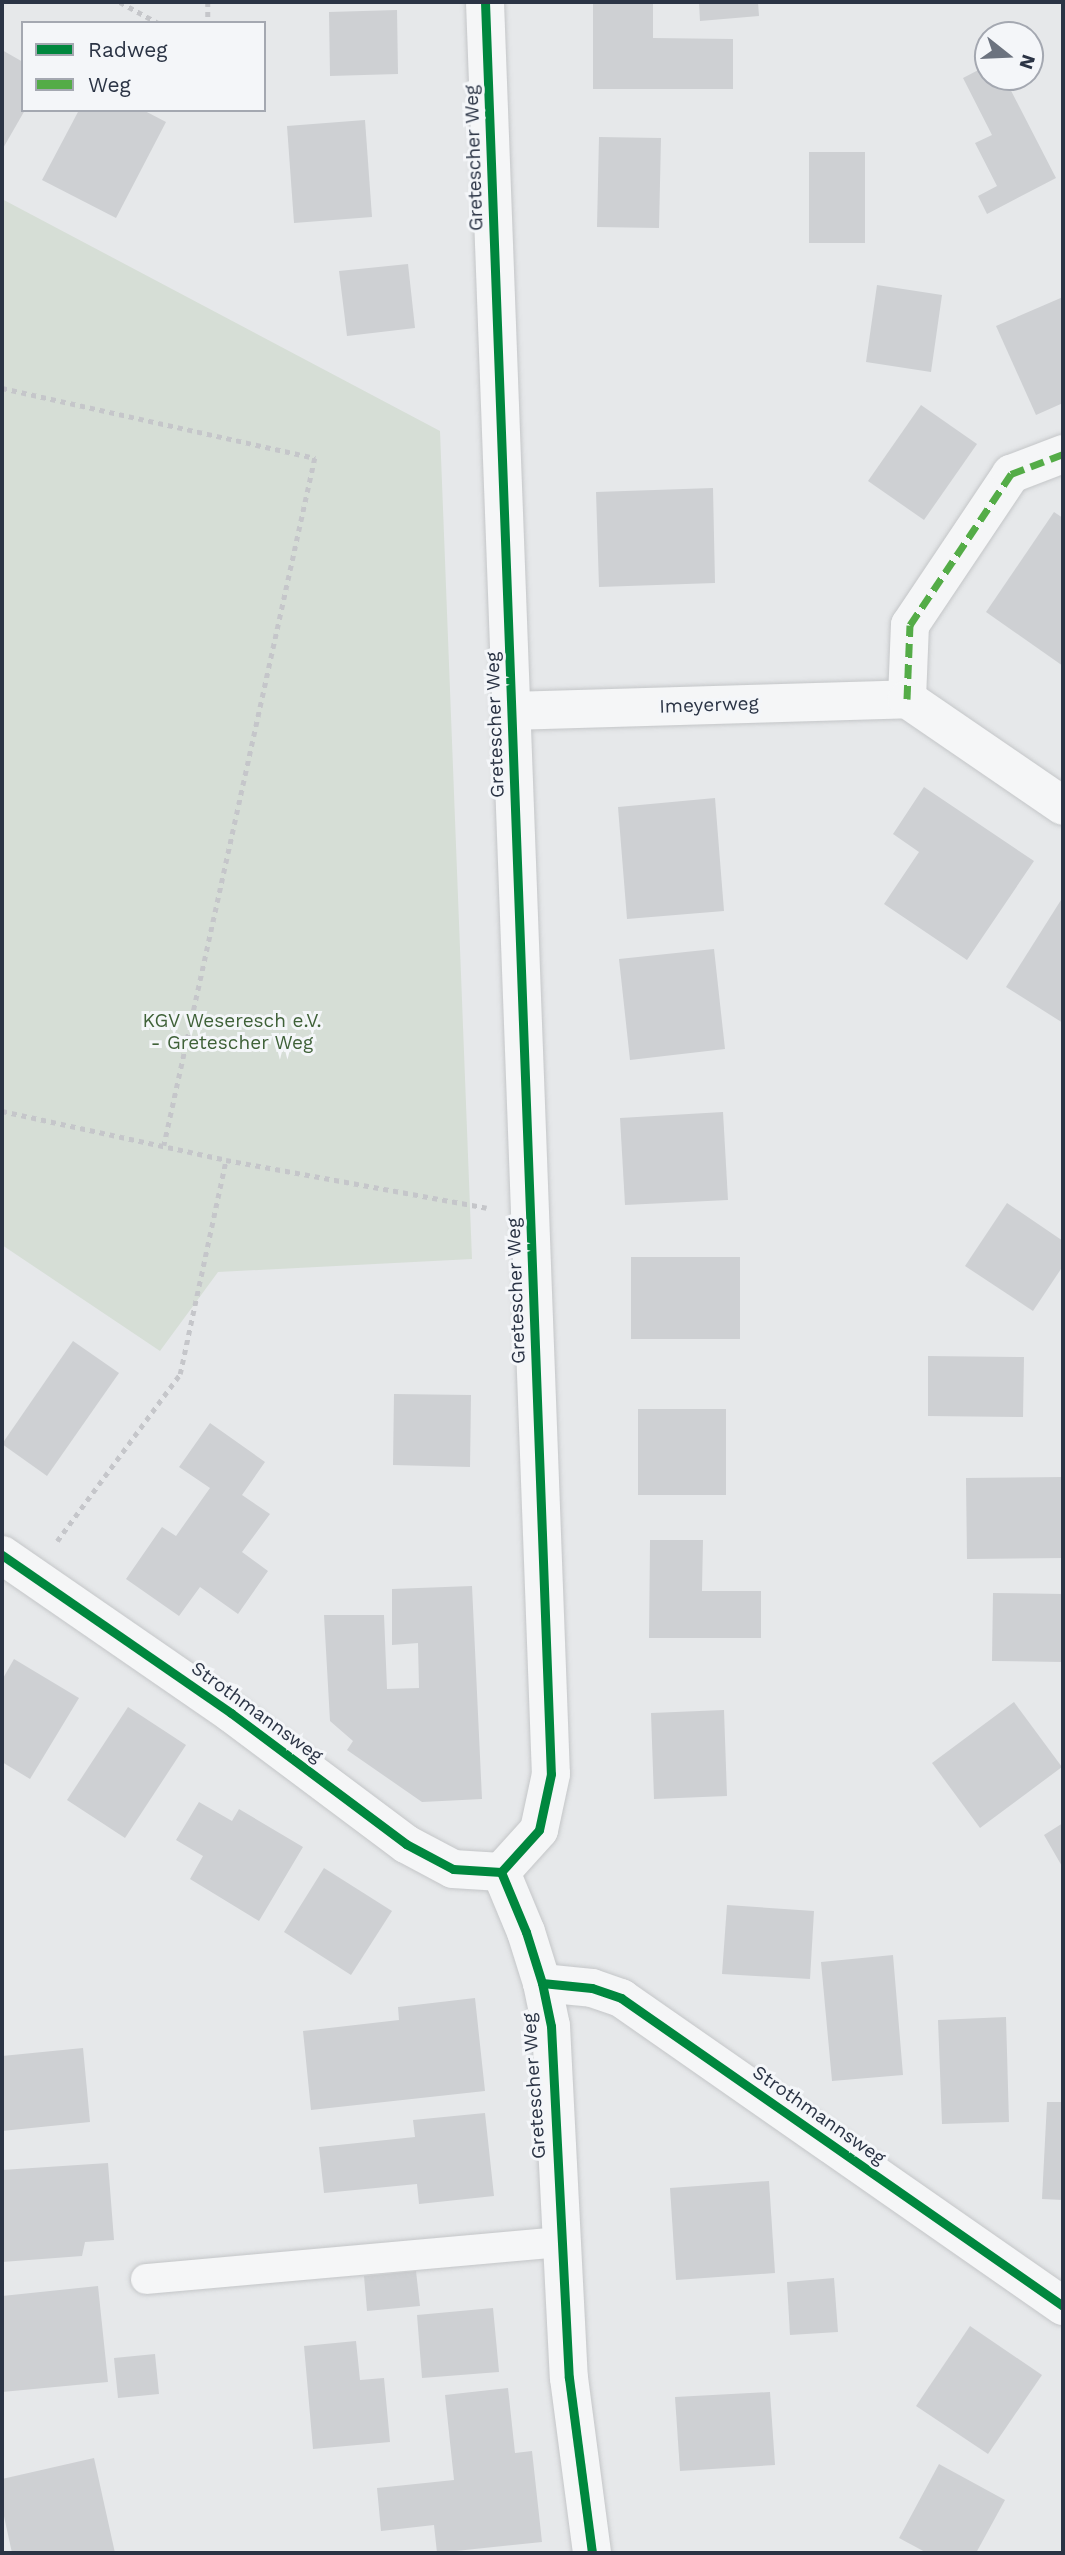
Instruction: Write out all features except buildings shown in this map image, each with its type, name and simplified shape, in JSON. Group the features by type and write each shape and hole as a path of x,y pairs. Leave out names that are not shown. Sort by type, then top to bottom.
{"street":[{"name":"Gretescher Weg","path":"485,2 551,1774 539,1830 501,1872 526,1932 542,1983 551,2026 569,2378 592,2553"},
{"path":"1063,454 1011,474 910,625 907,699 1063,806"},
{"name":"Imeyerweg","path":"512,711 907,699"},
{"name":"Strothmannsweg","path":"16,1565 231,1713 406,1844 453,1870 501,1872"},
{"name":"Strothmannsweg","path":"542,1983 592,1988 621,1998 1063,2306"}],"lane":[{"path":"146,2280 562,2242"}],"path":[{"path":"120,2 154,21"},
{"path":"208,2 208,21"},
{"path":"2,388 316,458 164,1146"},
{"path":"2,1111 226,1160 476,1207 530,1211"},
{"path":"16,1565 180,1374 226,1160"}],"green space":[{"name":"KGV Weseresch e.V. - Gretescher Weg","path":"2,199 440,431 472,1259 218,1272 160,1351 2,1245"}],"marked path":[{"path":"907,699 910,625 1011,474 1063,454"}],"cycle path":[{"path":"485,2 551,1774 539,1830 501,1872"},
{"path":"2,1555 231,1713 406,1844 453,1869 501,1872"},
{"path":"501,1872 526,1932 542,1983 551,2026 569,2378 592,2553"},
{"path":"542,1983 592,1988 621,1998 1063,2306"}]}
